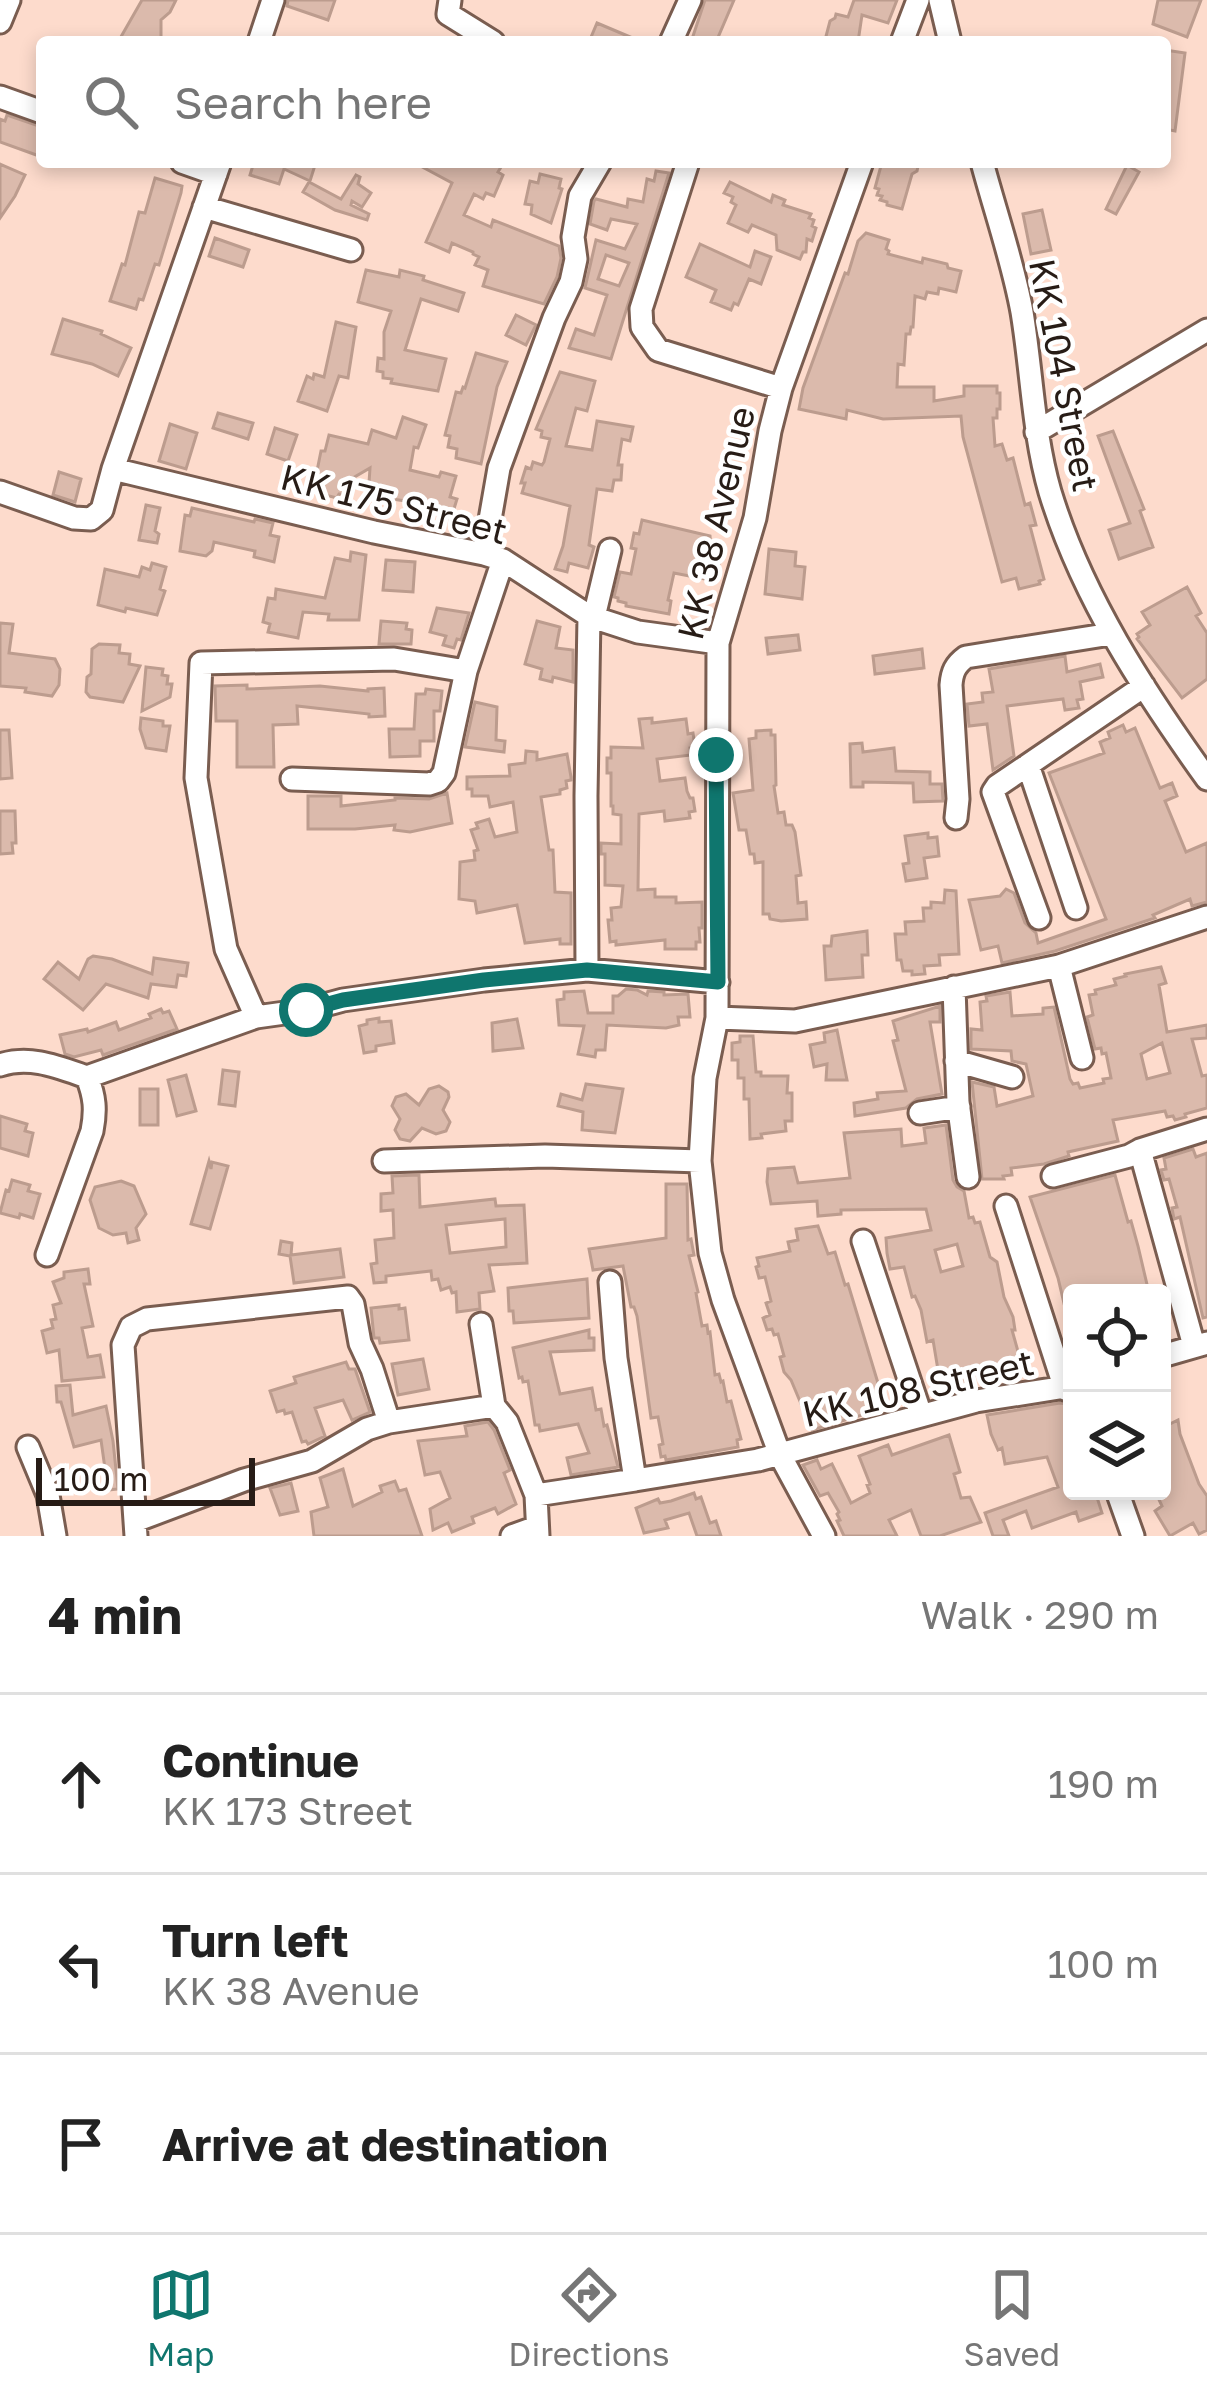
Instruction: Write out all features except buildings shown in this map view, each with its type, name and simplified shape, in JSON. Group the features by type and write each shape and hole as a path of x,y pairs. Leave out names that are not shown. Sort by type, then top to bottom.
{"street":[{"path":"0,22 9,0"},
{"path":"261,36 273,0"},
{"path":"450,0 448,14 483,36"},
{"path":"674,36 690,0"},
{"path":"904,36 918,0"},
{"path":"940,0 949,36"},
{"path":"0,97 36,110"},
{"path":"0,493 74,518 92,519 102,510 218,168"},
{"path":"292,779 429,784 445,773 493,557 489,518 505,450 571,282 577,260 573,237 580,196 596,168"},
{"path":"686,168 641,309 642,327 658,350 781,388"},
{"name":"KK 38 Avenue","path":"824,1536 779,1455 723,1300 710,1253 700,1161 705,1078 717,1018 718,643 754,518 781,388 860,168"},
{"name":"KK 104 Street","path":"984,168 1022,310 1036,432 1051,494 1111,634 1203,766"},
{"path":"204,207 351,250"},
{"path":"1036,432 1207,330"},
{"name":"KK 175 Street","path":"113,469 493,557 591,616 638,632 718,643"},
{"path":"587,970 591,616 610,550"},
{"path":"956,818 951,685 958,664 966,657 1111,634"},
{"path":"256,1017 226,949 196,778 201,664 394,659 466,671"},
{"path":"1039,918 993,793 1144,686"},
{"path":"1028,765 1076,908"},
{"path":"717,1018 795,1021 1059,966 1207,917"},
{"path":"1059,966 1082,1058"},
{"path":"0,1065 36,1061 87,1077 256,1017 484,980 587,970 718,982"},
{"path":"954,986 958,1107 968,1177"},
{"path":"956,1061 1012,1077"},
{"path":"47,1255 92,1131 95,1110 87,1077"},
{"path":"920,1113 958,1107"},
{"path":"1053,1176 1207,1129"},
{"path":"1140,1150 1201,1345 1171,1353"},
{"path":"384,1161 545,1156 700,1161"},
{"path":"1006,1206 1063,1372"},
{"path":"863,1241 921,1415"},
{"path":"610,1282 634,1480"},
{"path":"389,1422 348,1297 147,1319 131,1328 123,1346 136,1529 244,1480 312,1460 367,1429 494,1406"},
{"path":"481,1324 494,1406 508,1422 536,1495 538,1531 512,1536"},
{"name":"KK 108 Street","path":"536,1495 779,1455 976,1401 1063,1388"},
{"path":"28,1447 48,1495 55,1536"},
{"path":"1120,1500 1133,1536"}],"route":[{"path":"306,1010 343,1000 587,970 718,982 716,755"}]}
